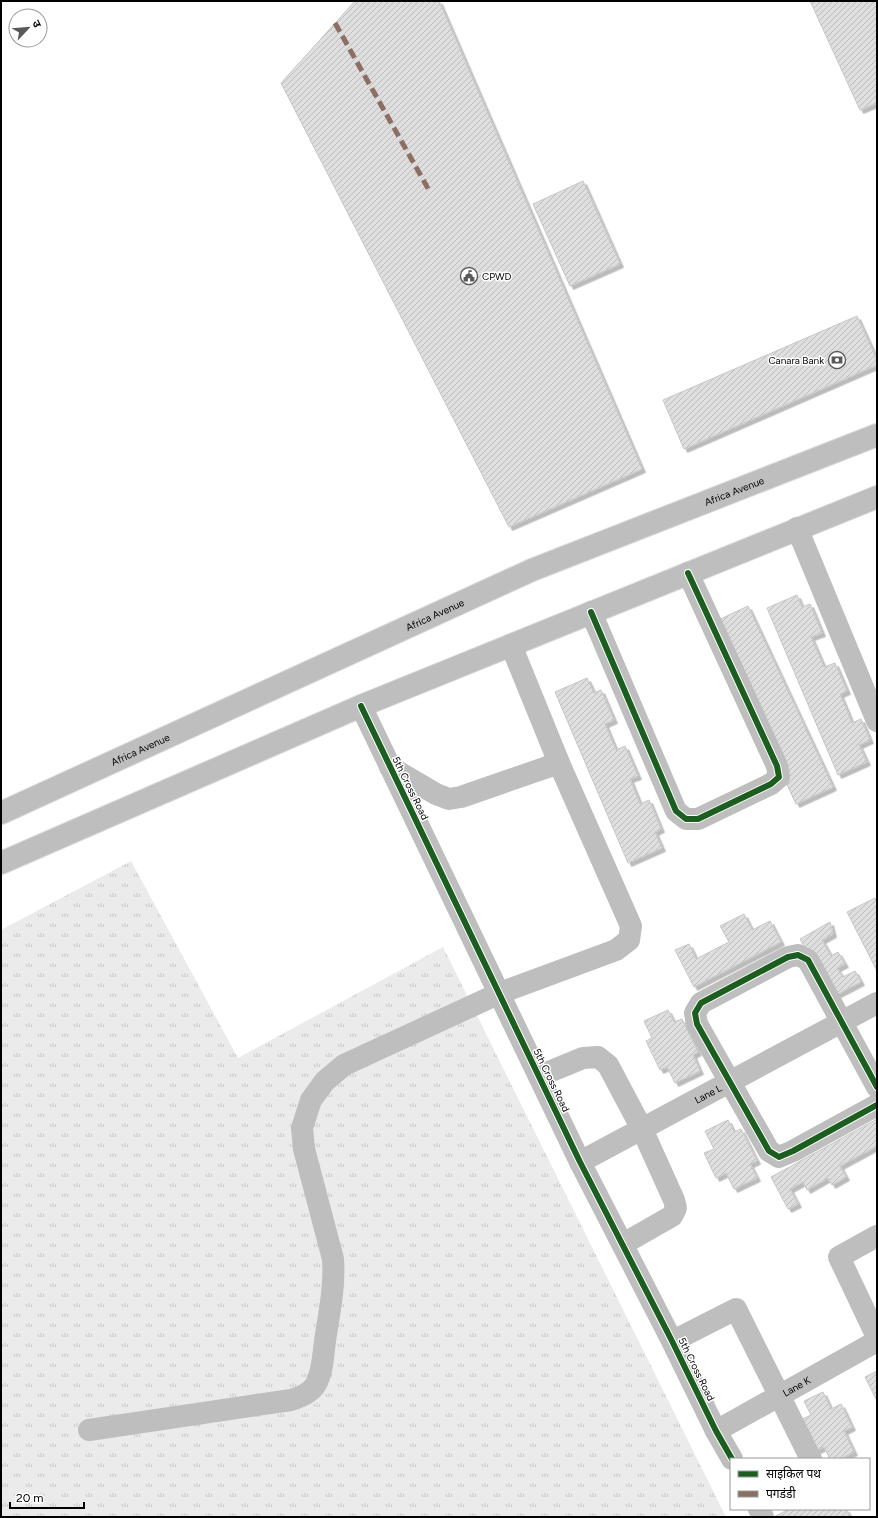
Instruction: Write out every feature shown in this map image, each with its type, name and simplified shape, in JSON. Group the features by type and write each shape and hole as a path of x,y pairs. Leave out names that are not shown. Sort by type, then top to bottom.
{"street":[{"name":"Africa Avenue","path":"1,813 532,570 877,436"},
{"path":"1,863 361,706 797,528 877,497"},
{"path":"797,528 877,721"},
{"path":"591,612 676,811 686,819 698,819 771,784 779,777 777,766 688,573"},
{"path":"89,1430 291,1400 305,1395 316,1384 321,1370 334,1272 333,1258 304,1149 302,1128 311,1100 325,1081 344,1065 500,993 616,950 629,940 631,926 559,763 511,645"},
{"name":"5th Cross Road","path":"361,706 580,1162 731,1458"},
{"path":"390,767 436,794 448,799 461,797 559,763"},
{"path":"877,1086 808,960 798,955 788,957 701,1004 695,1013 698,1024 729,1082 769,1151 779,1157 793,1151 877,1105"},
{"name":"Lane L","path":"580,1162 877,1003"},
{"path":"539,1076 583,1058 598,1057 608,1065 642,1129 674,1200 676,1208 672,1216 623,1244"},
{"path":"877,1236 839,1256 877,1337"},
{"path":"672,1341 736,1309 811,1458"},
{"name":"Lane K","path":"716,1430 877,1341"}],"green space":[{"path":"131,861 238,1058 443,947 726,1517 1,1517 1,930"}],"building":[{"name":"CPWD","path":"355,1 439,1 642,469 509,527 281,83"},
{"path":"810,1 877,1 877,103 860,110"},
{"path":"583,181 620,264 570,286 533,204"},
{"path":"857,316 877,360 877,365 684,449 663,400"},
{"path":"797,595 802,607 810,604 822,633 811,637 824,667 835,663 847,691 840,694 852,723 861,719 870,740 859,745 867,762 838,775 767,608"},
{"path":"748,606 833,787 796,804 712,623"},
{"path":"587,678 594,693 601,690 614,720 605,724 616,750 625,746 638,776 630,779 640,804 649,800 661,829 655,832 662,848 628,863 555,692"},
{"path":"875,898 877,903 877,971 847,912"},
{"path":"744,914 752,930 770,921 781,942 694,987 675,950 689,944 696,959 729,942 720,926"},
{"path":"830,922 833,934 822,940 831,956 838,952 845,964 837,968 843,977 855,971 861,982 832,997 800,939"},
{"path":"668,1010 674,1022 682,1019 698,1052 693,1055 700,1071 675,1083 667,1067 660,1070 646,1041 652,1038 644,1021"},
{"path":"877,1119 877,1146 840,1166 846,1177 832,1185 828,1178 807,1190 803,1182 790,1189 798,1204 788,1209 771,1177"},
{"path":"728,1120 734,1132 741,1129 757,1161 750,1164 757,1178 734,1189 726,1173 716,1178 704,1153 714,1149 705,1131"},
{"path":"877,1371 877,1401 865,1377"},
{"path":"823,1392 831,1409 841,1404 852,1427 844,1431 854,1452 842,1458 830,1458 824,1447 815,1451 800,1420 811,1415 804,1401"},
{"path":"787,1510 846,1510 850,1517 774,1517"}],"marked path":[{"path":"335,23 430,192"}],"cycle path":[{"path":"591,612 676,811 686,819 698,819 771,784 779,777 777,766 688,573"},
{"path":"361,706 580,1162 671,1339 716,1431 731,1458"},
{"path":"877,1087 808,960 798,955 788,957 701,1003 695,1013 697,1024 769,1151 779,1157 793,1151 877,1105"}],"place":[{"name":"CPWD","path":"469,276"},
{"name":"Canara Bank","path":"837,360"}]}
